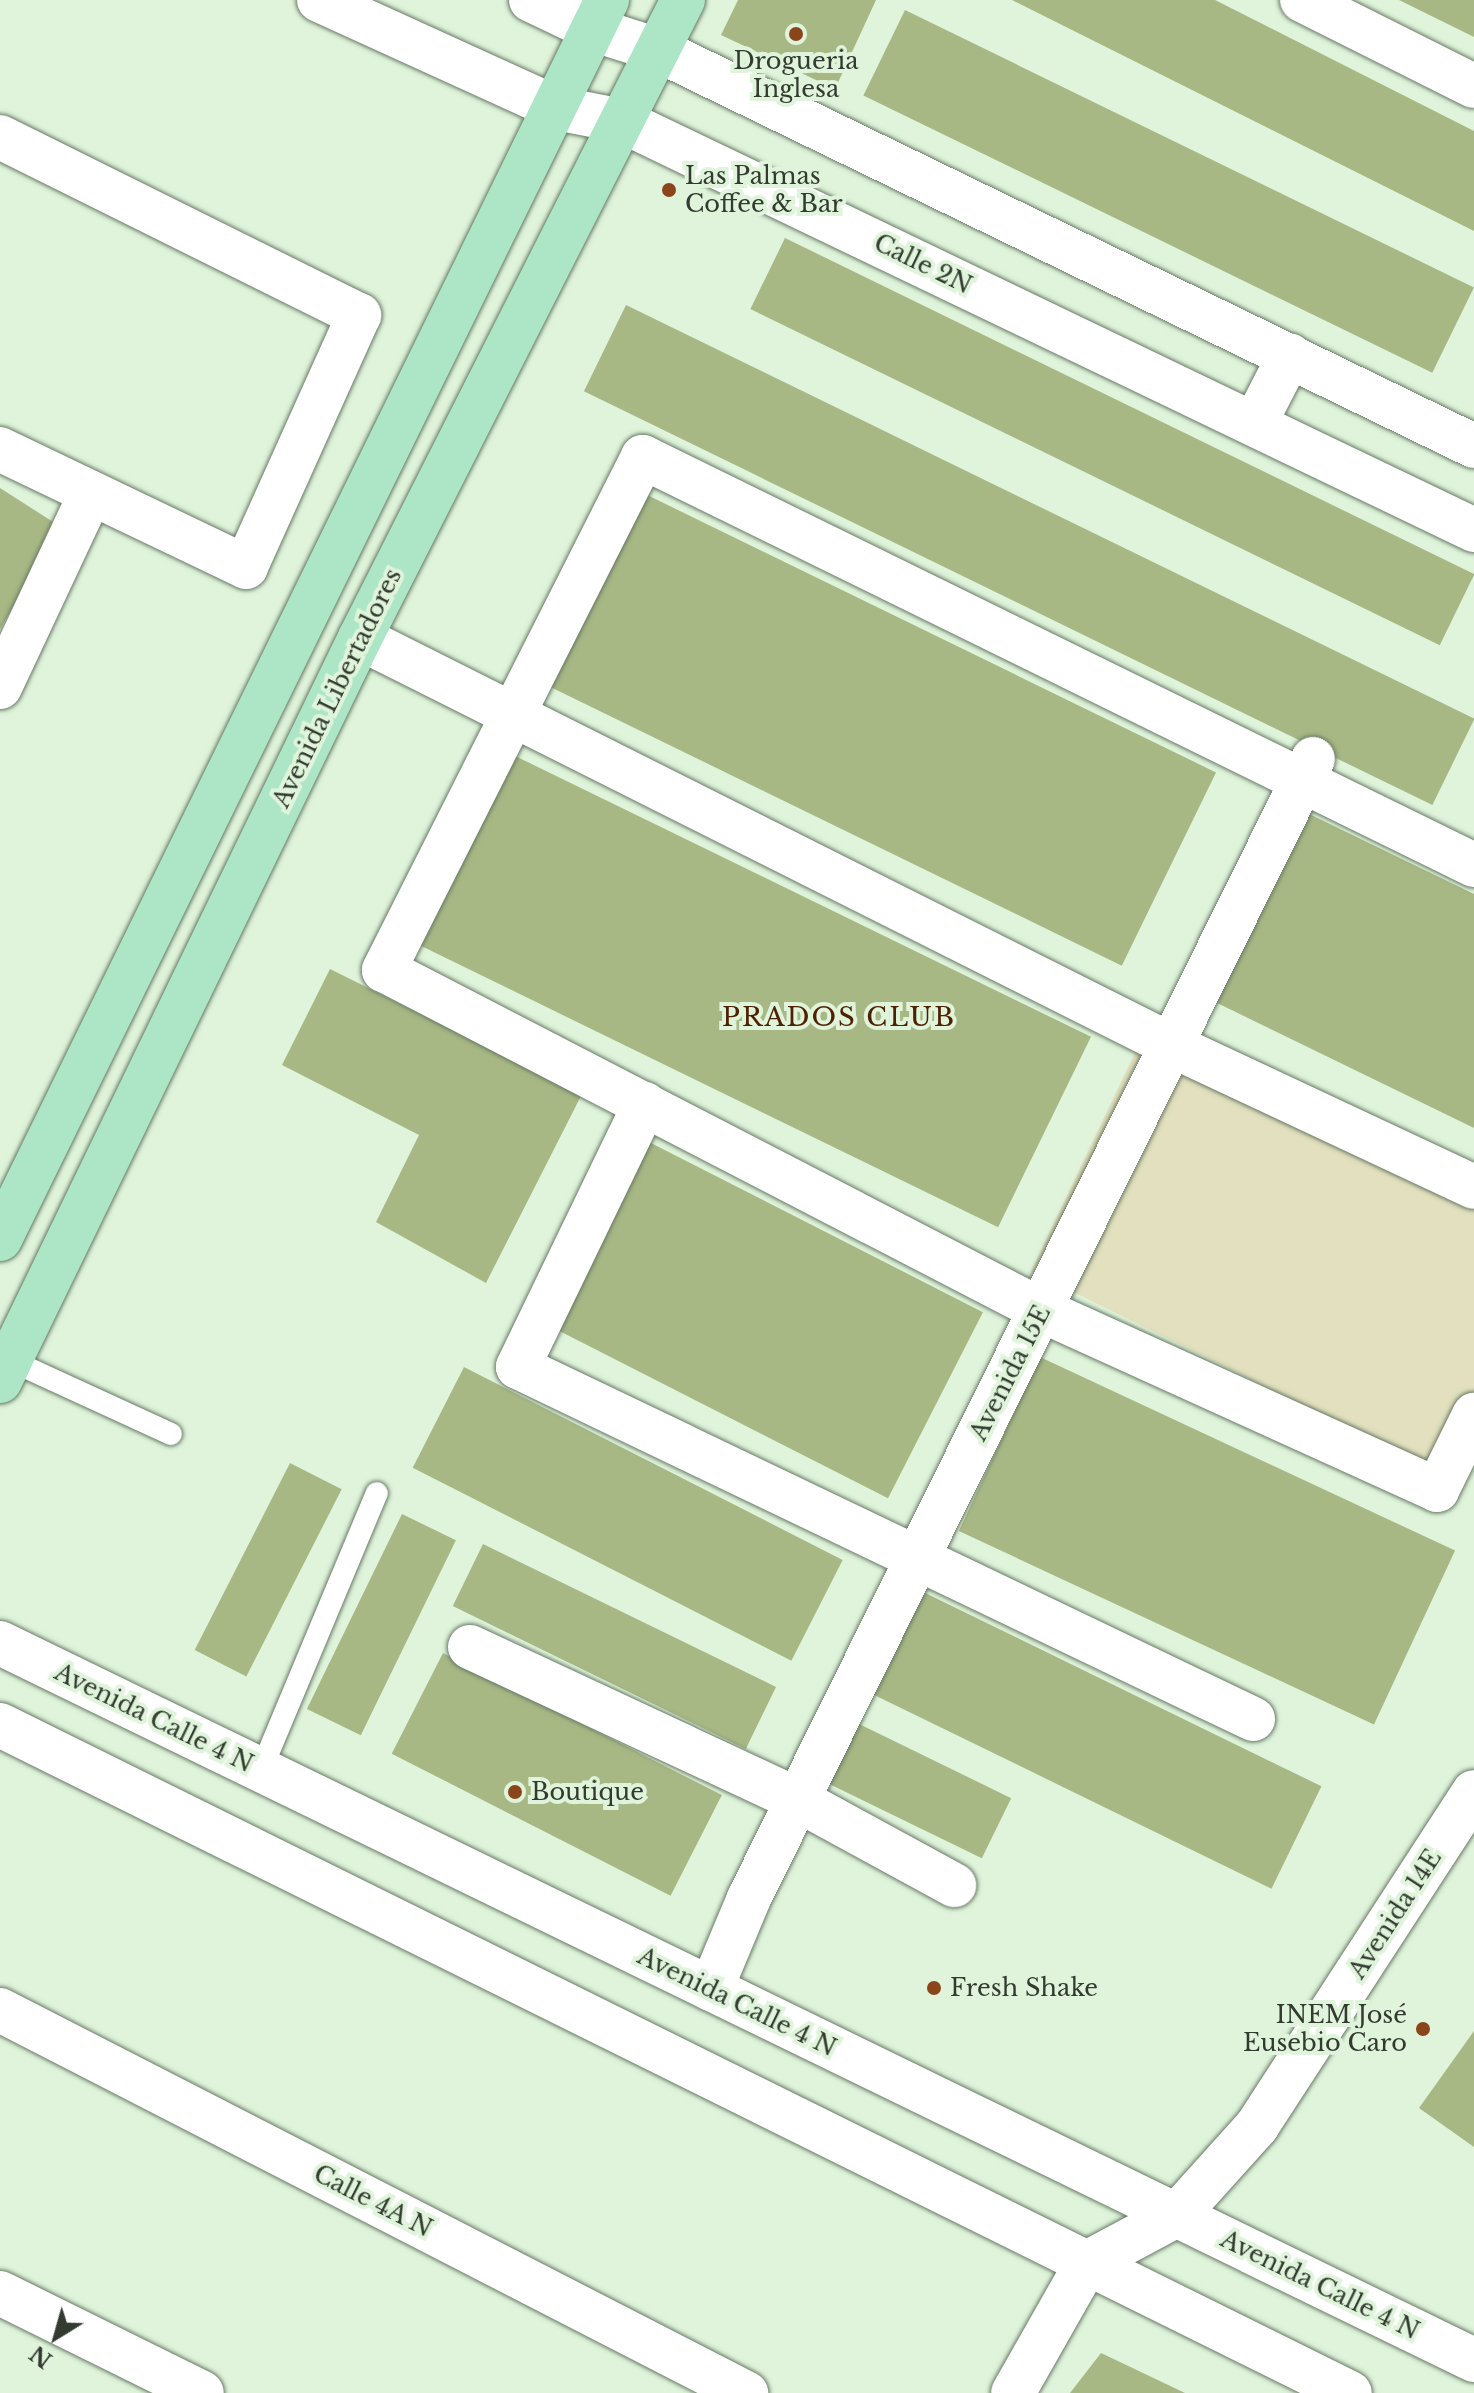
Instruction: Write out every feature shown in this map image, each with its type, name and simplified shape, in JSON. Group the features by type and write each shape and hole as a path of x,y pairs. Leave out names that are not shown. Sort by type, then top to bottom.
{"main road":[{"name":"Avenida Libertadores","path":"5,1371 360,638 683,0"},
{"path":"0,1239 556,108 599,14"}],"street":[{"name":"Calle 2N","path":"319,0 556,108 622,121 1474,530"},
{"path":"531,0 599,14 658,50 1474,446"},
{"path":"1302,0 1474,86"},
{"path":"0,137 359,315 246,567 0,449"},
{"path":"1255,423 1290,355"},
{"path":"1474,865 1307,771 643,457 384,970 1043,1311 1437,1490 1474,1415"},
{"path":"0,687 91,493"},
{"path":"360,638 1173,1046 1474,1187"},
{"name":"Avenida 15E","path":"711,1989 798,1800 920,1560 967,1455 1043,1311 1089,1205 1173,1046 1219,940 1307,771"},
{"path":"645,1104 518,1367 1253,1719"},
{"name":"Avenida Calle 4 N","path":"0,1643 1474,2360"},
{"path":"470,1647 798,1800 954,1885"},
{"path":"0,1725 1350,2393"},
{"name":"Avenida 14E","path":"1087,2263 1177,2215 1257,2126 1474,1792"},
{"name":"Calle 4A N","path":"0,2010 746,2393"},
{"path":"1013,2393 1087,2263"},
{"path":"0,2293 202,2393"}],"lane":[{"path":"5,1371 171,1434"},
{"path":"261,1770 377,1493"}],"shaded area":[{"path":"1141,1040 1474,1203 1474,1398 1436,1471 1031,1271"}],"building":[{"path":"738,0 876,0 835,89 721,35"},
{"path":"1012,0 1215,0 1474,131 1474,231"},
{"path":"1399,0 1474,0 1474,37"},
{"path":"905,10 1474,287 1432,373 863,95"},
{"path":"785,238 1474,574 1440,645 750,309"},
{"path":"626,305 1474,719 1432,805 584,391"},
{"path":"0,488 61,527 0,629"},
{"path":"639,491 1216,772 1122,966 545,684"},
{"path":"505,751 1091,1037 998,1227 412,942"},
{"path":"1303,811 1474,894 1474,1128 1211,1000"},
{"path":"330,969 582,1094 486,1283 376,1222 419,1135 282,1065"},
{"path":"647,1141 983,1312 888,1498 552,1327"},
{"path":"1040,1357 1455,1551 1374,1725 959,1531"},
{"path":"464,1367 843,1560 791,1661 413,1468"},
{"path":"290,1463 342,1489 246,1676 195,1650"},
{"path":"402,1514 456,1540 361,1735 307,1709"},
{"path":"483,1544 776,1687 746,1749 453,1606"},
{"path":"917,1589 1321,1786 1271,1889 867,1691"},
{"path":"443,1653 722,1795 671,1896 392,1754"},
{"path":"853,1721 1011,1798 982,1858 824,1781"},
{"path":"1474,2031 1474,2147 1419,2108"},
{"path":"1101,2353 1185,2393 1070,2393"}],"place":[{"name":"Drogueria Inglesa","path":"796,34"},
{"name":"Las Palmas Coffee & Bar","path":"669,190"},
{"name":"Boutique","path":"515,1792"},
{"name":"Fresh Shake","path":"934,1988"},
{"name":"INEM José Eusebio Caro","path":"1423,2029"}],"district":[{"name":"PRADOS CLUB","path":"839,1018"}]}
